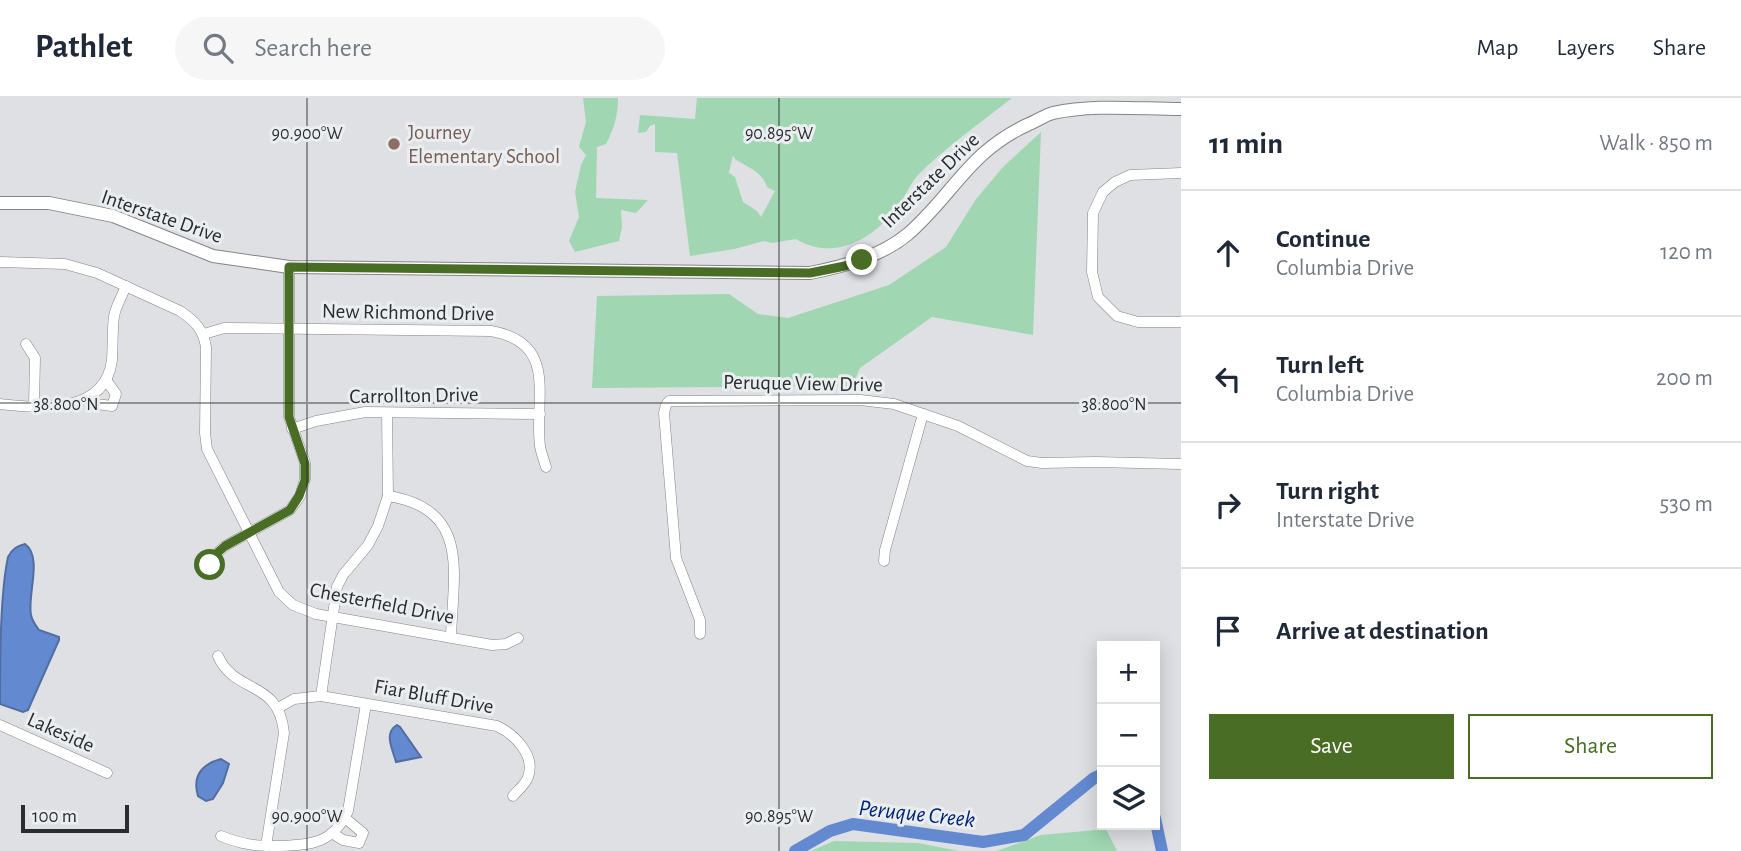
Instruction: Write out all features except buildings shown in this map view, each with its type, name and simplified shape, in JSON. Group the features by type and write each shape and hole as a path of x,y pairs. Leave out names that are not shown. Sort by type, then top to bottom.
{"main road":[{"name":"Interstate Drive","path":"0,203 49,203 103,213 149,228 213,256 289,267 810,273 845,266 898,241 914,228 965,169 992,146 1020,128 1051,114 1099,109 1181,109"}],"street":[{"path":"1181,173 1130,175 1109,187 1099,198 1093,214 1092,260 1095,290 1110,311 1130,321 1181,322"},
{"path":"0,262 65,264 97,273 180,311 192,319 204,334"},
{"path":"210,565 216,554 225,546 290,510 305,480 305,464 289,417 289,267"},
{"path":"0,404 67,405 88,399 97,393 106,380 111,363 114,315 126,286"},
{"name":"New Richmond Drive","path":"204,334 224,328 505,333 533,355 539,369 540,447 546,467"},
{"name":"Chesterfield Drive","path":"204,334 207,449 279,592 293,605 316,614 492,645 506,644 518,638"},
{"path":"26,344 35,358 34,406"},
{"path":"88,399 96,404 112,406 116,394 106,380"},
{"name":"Peruque View Drive","path":"700,635 700,620 676,558 665,441 666,405 669,401 841,399 894,404 958,426 1027,461 1181,464"},
{"name":"Carrollton Drive","path":"292,429 340,415 365,412 540,414"},
{"path":"321,695 337,587 342,575 368,545 388,496 387,413"},
{"path":"884,561 923,414"},
{"path":"388,496 409,499 424,506 437,516 449,538 454,561 451,637"},
{"path":"218,656 231,677 260,691 278,708 283,720 284,733 266,846"},
{"name":"Fiar Bluff Drive","path":"278,708 294,699 321,695 497,726 511,733 521,744 529,767 528,778 513,796"},
{"path":"221,836 244,846 306,846 332,834 348,811 366,704"},
{"name":"Lakeside","path":"0,725 107,773"},
{"path":"332,834 343,840 359,843 363,833 345,818"}],"green space":[{"path":"583,98 618,98 611,133 606,144 597,147 596,198 648,200 636,213 621,210 619,241 575,252 569,241 579,217 575,192 586,155 579,147 586,122"},
{"path":"697,98 1012,98 951,145 917,176 900,203 880,226 854,243 825,248 811,246 796,239 772,243 764,241 690,256 677,153 655,152 655,124 646,132 638,133 640,115 695,119","holes":["733,155 758,173 767,187 775,191 761,217 743,202 735,177 729,173"]},
{"path":"1041,132 1033,335 932,317 860,368 852,386 592,388 597,296 729,294 758,314 788,318 889,285 946,247 976,199 1004,166"},
{"path":"1106,830 1117,851 997,851 1041,835"},
{"path":"834,841 918,843 959,851 811,851"}],"water":[{"path":"25,544 33,558 30,607 34,623 39,630 59,637 59,640 28,710 23,712 0,704 0,669 2,609 8,557 15,548"},
{"path":"397,725 421,757 396,762 390,737"},
{"path":"221,759 229,764 223,783 213,799 206,801 198,796 196,782 204,768"}],"waterway":[{"name":"Peruque Creek","path":"795,851 830,831 853,824 983,842 1024,835 1097,776"},
{"name":"Peruque Creek","path":"1158,830 1162,851"}],"place":[{"name":"Journey Elementary School","path":"394,144"}],"route":[{"path":"210,565 216,554 225,546 290,510 305,480 305,464 289,417 289,267 810,273 862,260"}]}
